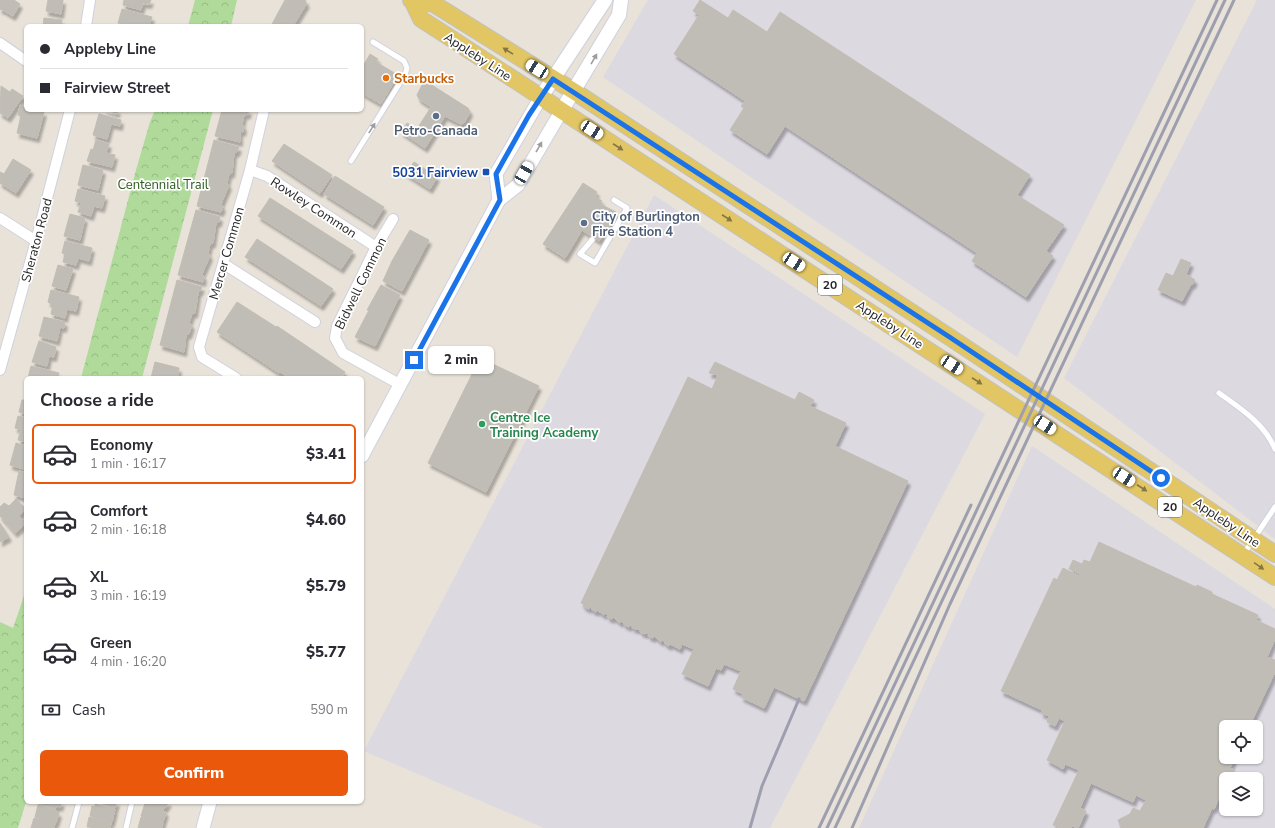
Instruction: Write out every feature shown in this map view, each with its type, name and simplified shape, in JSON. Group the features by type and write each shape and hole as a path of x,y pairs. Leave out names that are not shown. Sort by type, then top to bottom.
{"main road":[{"name":"Appleby Line","path":"411,0 434,4 575,92 951,338 1275,554"},
{"name":"Appleby Line","path":"411,0 422,19 1243,554 1275,577"},
{"path":"541,97 605,0"},
{"path":"562,110 575,92 619,15 621,0"}],"street":[{"path":"86,24 90,0"},
{"path":"0,43 24,60"},
{"path":"500,200 496,174 541,97"},
{"path":"364,450 401,385 500,200 518,184 562,110"},
{"name":"Sheraton Road","path":"0,370 36,241 69,112"},
{"name":"Mercer Common","path":"233,376 202,357 199,347 250,170 264,112"},
{"name":"Rowley Common","path":"250,170 267,176 376,247"},
{"path":"0,218 36,241"},
{"name":"Bidwell Common","path":"393,219 376,247 337,326 335,338 343,353 401,385"},
{"path":"224,264 315,322"},
{"path":"203,828 209,804"}],"lane":[{"path":"351,161 405,74 407,68 404,61 373,42"},
{"path":"592,240 580,254 595,263 628,208 614,200"},
{"path":"1219,393 1258,422 1271,438 1275,449"},
{"path":"1243,554 1275,507"},
{"path":"72,828 78,804"},
{"path":"126,828 132,804"}],"shaded area":[{"path":"648,0 1196,0 1017,357 603,77"},
{"path":"1257,0 1275,0 1275,539 1064,378"},
{"path":"654,195 985,414 770,828 544,828 364,751"},
{"path":"1032,446 1275,609 1275,828 859,828"}],"green space":[{"path":"195,0 237,0 231,24 189,24"},
{"name":"Centennial Trail","path":"154,112 212,112 143,376 82,376 136,170"},
{"path":"24,596 24,804 25,804 18,828 0,828 0,622 13,628"}],"building":[{"path":"0,0 14,0 20,4 13,16 1,9 0,10"},
{"path":"48,0 63,0 61,14 46,11"},
{"path":"124,0 151,0 149,4 143,3 141,10 123,5"},
{"path":"285,0 306,0 305,2 307,3 294,24 272,24"},
{"path":"700,0 728,18 733,10 767,32 780,12 1030,175 1017,195 1064,225 1046,251 1053,256 1026,297 972,261 977,253 785,126 767,154 730,130 744,108 741,106 745,101 674,54 699,15 693,11"},
{"path":"122,9 152,17 150,24 118,23"},
{"path":"44,18 62,20 61,24 43,24"},
{"path":"370,54 378,59 376,62 398,75 381,104 364,94 364,64"},
{"path":"427,82 468,108 470,112 464,123 461,124 445,116 425,148 401,132 407,123 417,129 431,107 419,99 417,95 423,83"},
{"path":"1,86 10,92 12,89 23,96 8,118 0,113"},
{"path":"20,105 24,106 24,112 44,112 37,138 17,133 21,116 18,115"},
{"path":"221,112 248,112 248,114 244,115 242,124 244,127 243,132 240,131 240,142 215,136"},
{"path":"99,114 121,120 120,126 111,124 107,139 93,135"},
{"path":"96,140 109,144 106,153 115,155 112,167 87,161"},
{"path":"214,140 239,147 237,152 234,153 232,173 229,174 227,183 229,185 221,204 223,207 221,212 197,206"},
{"path":"284,144 332,175 320,193 272,161"},
{"path":"13,159 31,170 16,193 0,183 0,172 4,174"},
{"path":"414,162 437,177 430,189 406,174"},
{"path":"83,165 103,170 98,190 78,185"},
{"path":"335,176 384,207 373,225 324,194"},
{"name":"City of Burlington Fire Station 4","path":"583,183 597,192 595,196 602,201 600,204 616,212 617,215 599,241 582,230 565,258 543,244"},
{"path":"78,189 105,196 102,208 94,206 91,216 78,212 81,203 75,201"},
{"path":"270,198 353,251 341,269 258,216"},
{"path":"196,210 220,217 219,222 216,223 213,243 210,244 208,253 210,256 202,274 204,277 203,282 178,275"},
{"path":"70,214 85,218 80,240 64,236"},
{"path":"410,230 429,240 402,291 383,281 392,261"},
{"path":"257,239 333,289 321,306 245,257"},
{"path":"65,241 92,248 89,261 78,258 76,265 63,262 65,254 62,253"},
{"path":"1181,259 1191,263 1186,274 1195,280 1192,285 1191,284 1182,301 1158,290 1166,273 1173,276"},
{"path":"58,265 73,269 66,290 52,286"},
{"path":"177,280 202,287 198,293 195,313 192,314 189,323 192,325 189,334 186,335 184,352 160,345"},
{"path":"381,285 400,295 375,346 355,337 369,310 367,310"},
{"path":"51,290 79,297 76,311 67,309 65,318 51,314 53,305 48,302"},
{"path":"237,302 276,327 277,326 345,372 342,376 287,376 280,372 279,373 217,332"},
{"path":"44,317 65,322 64,328 60,327 57,341 39,336"},
{"path":"39,341 56,347 54,357 49,356 47,366 32,362"},
{"path":"480,358 539,386 486,492 428,463"},
{"path":"155,362 179,368 178,376 152,376"},
{"path":"715,362 795,400 799,392 814,400 810,406 846,423 835,446 908,481 804,701 774,687 764,708 741,697 743,694 733,689 741,671 724,664 721,670 716,668 708,686 682,674 694,649 682,644 680,649 670,644 669,646 654,636 653,638 648,636 649,634 640,632 641,630 632,628 633,626 629,625 629,627 621,621 620,623 613,617 612,619 607,617 608,615 605,613 604,615 597,610 596,612 590,607 589,609 583,606 584,604 581,603 688,377 712,389 718,375 709,373"},
{"path":"31,366 59,373 58,376 28,376"},
{"path":"22,400 24,400 24,413 19,412"},
{"path":"18,416 24,418 24,442 18,440 21,429 15,428"},
{"path":"16,443 24,445 24,469 10,465"},
{"path":"19,471 24,472 24,498 14,495"},
{"path":"16,499 24,507 24,511 19,516 24,521 24,525 15,533 0,516 0,507 4,503 9,506"},
{"path":"0,523 9,537 0,542"},
{"path":"1099,542 1196,587 1197,585 1212,592 1212,594 1258,615 1256,620 1275,629 1275,639 1267,657 1275,660 1275,672 1252,720 1219,720 1219,764 1232,764 1230,768 1233,769 1232,772 1219,772 1219,798 1214,809 1212,808 1203,828 1121,828 1118,820 1130,814 1133,808 1140,811 1146,800 1136,795 1133,802 1091,783 1080,808 1086,811 1078,828 1072,826 1071,828 1060,828 1053,825 1079,770 1065,764 1063,769 1047,760 1065,721 1059,718 1055,726 1047,722 1049,716 1041,713 1042,710 1001,691 1054,578 1057,580 1063,568 1079,576 1080,574 1069,569 1073,560 1082,564 1084,560 1090,562"},
{"path":"38,804 61,804 60,807 57,806 56,808"},
{"path":"95,804 115,809 112,822 90,816 92,806 95,807"},
{"path":"102,804 116,804 115,808"},
{"path":"145,804 164,808 163,811 166,812 163,822 141,816"},
{"path":"148,804 168,804 165,808"},
{"path":"38,805 56,810 56,812 59,813 56,823 35,817"},
{"path":"89,817 111,823 110,828 87,827"},
{"path":"141,817 163,823 162,828 138,828"},
{"path":"34,818 55,823 54,828 31,828"}],"railway":[{"path":"827,828 1217,0"},
{"path":"835,828 1225,0"},
{"path":"852,828 950,604 1234,0"},
{"path":"819,828 971,505"},
{"path":"750,828 762,786 799,699"}],"place":[{"name":"Starbucks","path":"386,78"},
{"name":"Petro-Canada","path":"436,116"},
{"name":"5031 Fairview","path":"486,172"},
{"name":"City of Burlington Fire Station 4","path":"584,223"},
{"name":"Centre Ice Training Academy","path":"482,424"}],"route":[{"path":"414,360 500,200 496,174 529,115 553,79 951,338 1161,478"}]}
